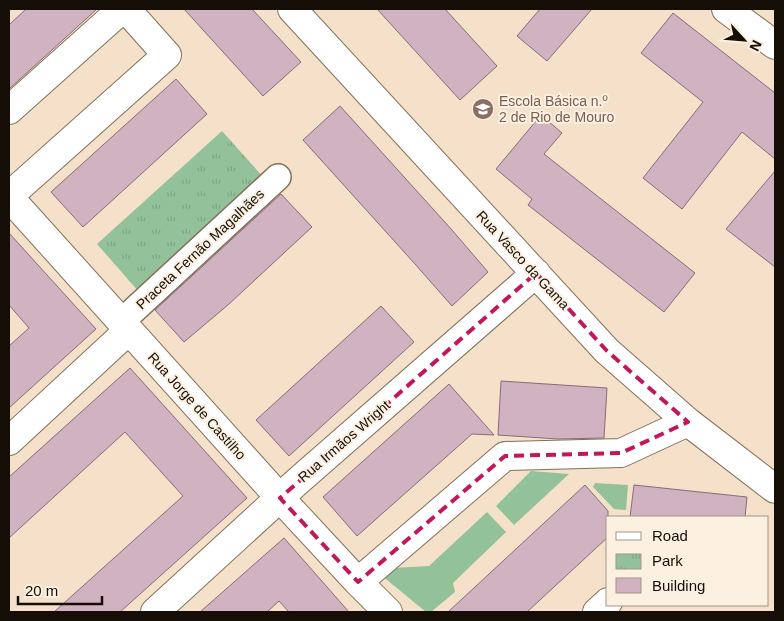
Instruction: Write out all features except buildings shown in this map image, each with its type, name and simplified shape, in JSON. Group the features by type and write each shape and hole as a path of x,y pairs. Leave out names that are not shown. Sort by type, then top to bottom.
{"street":[{"path":"9,110 124,9 167,55 9,196"},
{"name":"Rua Vasco da Gama","path":"292,9 607,351 688,422 775,489"},
{"path":"726,9 771,33"},
{"name":"Praceta Fernão Magalhães","path":"125,326 278,177"},
{"name":"Rua Jorge de Castilho","path":"9,196 280,498 388,612"},
{"name":"Rua Irmãos Wright","path":"155,612 280,498 536,273"},
{"path":"9,440 125,326"},
{"path":"358,582 505,456 621,454 688,422"}],"highlighted area":[{"path":"536,273 607,351 688,422 621,453 505,456 358,582 280,498"}],"green space":[{"path":"222,131 264,178 139,292 97,244"},
{"path":"531,471 569,474 514,525 496,506"},
{"path":"595,483 628,485 626,510 614,509 593,487"},
{"path":"487,512 506,532 453,583 455,592 431,612 426,612 381,575 391,568 429,566"}],"place":[{"name":"Escola Básica n.º 2 de Rio de Mouro","path":"483,109"}]}
